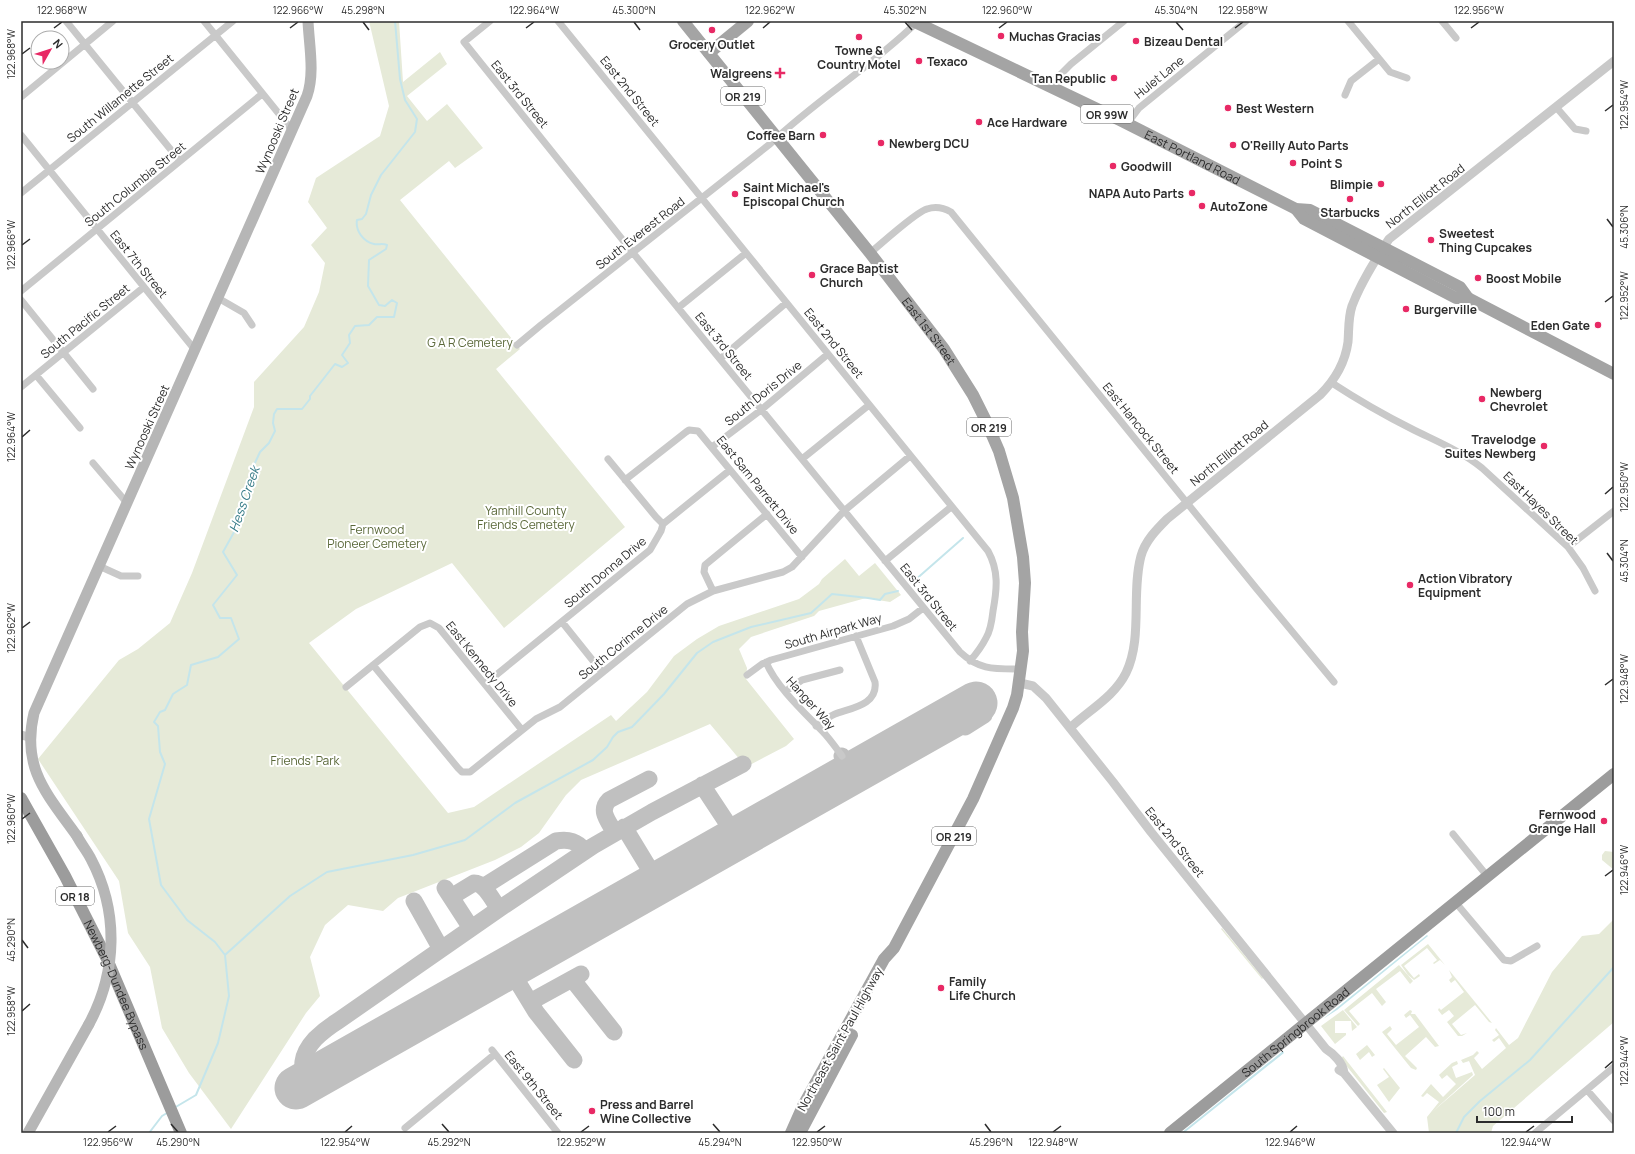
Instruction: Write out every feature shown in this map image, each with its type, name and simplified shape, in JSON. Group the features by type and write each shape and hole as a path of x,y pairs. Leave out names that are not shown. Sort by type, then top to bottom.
{"highway":[{"name":"South Springbrook Road","path":"1170,1133 1614,774"},
{"name":"Newberg-Dundee Bypass","path":"21,798 107,959 181,1133"}],"main road":[{"name":"Wynooski Street","path":"28,1133 90,1024 102,997 108,976 112,936 107,902 101,880 91,859 77,836 42,787 37,777 25,736 310,89 311,71 308,21"},
{"name":"East 1st Street","path":"683,21 870,253 944,349 960,373 986,421 999,451 1013,498 1023,557 1023,651 1020,683 1013,708 1007,721"},
{"path":"709,53 748,21"},
{"name":"East Portland Road","path":"912,22 1049,86 1296,209 1310,210 1381,252 1460,287 1468,298 1614,374"},
{"name":"East 1st Street","path":"1007,721 1022,632"},
{"name":"Northeast Saint Paul Highway","path":"800,1133 889,962 894,948 973,799 1007,721"},
{"name":"Northeast Saint Paul Highway","path":"791,1133 803,1106 884,959 894,948"}],"street":[{"path":"66,21 180,161"},
{"path":"21,97 113,21"},
{"path":"204,21 292,130"},
{"name":"South Willamette Street","path":"21,193 233,21"},
{"name":"East 3rd Street","path":"490,21 464,42 761,410 923,608 960,652 970,661"},
{"name":"East 2nd Street","path":"558,21 786,304 988,551 997,573 997,589 990,630 984,642 970,661"},
{"path":"1049,86 1064,71 1124,21"},
{"name":"Hulet Lane","path":"1127,124 1142,105 1246,21"},
{"path":"1348,21 1390,72 1407,78"},
{"path":"1442,21 1456,38"},
{"name":"South Everest Road","path":"517,345 777,138 799,118 904,34 912,22"},
{"path":"1345,95 1351,81 1379,59"},
{"name":"North Elliott Road","path":"1070,728 1114,690 1128,666 1134,643 1141,555 1154,532 1167,518 1320,395 1332,383 1341,367 1346,351 1349,319 1352,306 1372,265 1389,239 1614,61"},
{"name":"South Columbia Street","path":"21,291 262,94"},
{"path":"1556,107 1575,129 1586,131"},
{"name":"East 7th Street","path":"21,135 195,350"},
{"name":"East Hancock Street","path":"870,253 927,209 944,208 952,212 1334,682"},
{"path":"678,308 746,253"},
{"name":"South Pacific Street","path":"21,387 144,287"},
{"path":"218,298 244,313 252,325"},
{"path":"21,300 93,389"},
{"path":"720,359 786,304"},
{"name":"South Doris Drive","path":"712,447 761,410 828,354"},
{"path":"36,375 80,428"},
{"name":"East Hayes Street","path":"1332,383 1353,397 1392,419 1469,458 1491,476 1568,547 1583,568 1595,591"},
{"path":"802,460 869,405"},
{"name":"East Sam Parrett Drive","path":"625,480 686,432 694,430 701,433 802,557"},
{"name":"South Corinne Drive","path":"374,664 462,772 470,772 536,719 560,707 680,609 713,591 783,572 792,567 844,511 910,456"},
{"path":"608,460 663,524"},
{"path":"93,463 127,503"},
{"name":"South Donna Drive","path":"485,684 650,550 661,531 663,524 730,470"},
{"path":"885,561 952,507"},
{"path":"1568,547 1614,510"},
{"path":"713,591 704,572 705,565 767,514"},
{"path":"99,566 121,576 138,576"},
{"name":"South Airpark Way","path":"747,674 766,662 901,623 923,608"},
{"path":"562,622 602,672"},
{"name":"East Kennedy Drive","path":"346,687 420,626 430,623 439,628 522,730"},
{"path":"816,726 835,714 860,706 872,696 876,689 875,682 856,636"},
{"path":"970,661 987,668 1015,669"},
{"name":"Hanger Way","path":"766,662 769,670 816,726 826,735 842,756"},
{"path":"786,691 802,680 840,670"},
{"name":"East 2nd Street","path":"1020,683 1033,686 1042,694 1154,836 1326,1049 1343,1067 1344,1073 1393,1133"},
{"path":"1453,834 1488,877"},
{"path":"1456,903 1504,960 1511,961 1537,946"},
{"name":"East 9th Street","path":"405,1128 494,1052 558,1133"},
{"path":"1536,1133 1614,1067"},
{"path":"1587,1090 1614,1121"}],"green space":[{"path":"369,21 399,21 403,82 440,52 447,64 407,96 427,121 447,104 483,148 455,168 449,161 400,200 520,349 496,369 625,527 504,628 452,563 356,609 309,643 448,813 474,807 611,715 616,721 647,692 674,656 697,639 719,626 799,599 819,584 822,579 845,559 859,576 875,563 901,595 890,602 866,598 819,611 814,616 751,637 739,649 747,668 746,679 794,739 786,746 746,767 710,724 581,780 566,795 539,833 521,847 495,860 398,898 383,911 348,905 325,925 310,957 320,996 306,1013 231,1129 189,1073 162,1028 150,967 128,933 119,881 38,759 119,660 138,649 170,623 192,573 254,407 254,382 304,327 319,292 325,263 311,245 327,228 308,202 316,178 380,136 389,106"},
{"path":"1605,851 1614,852 1614,870 1602,860 1602,855"},
{"path":"1614,919 1614,1022 1493,1126 1491,1133 1429,1133 1427,1117 1439,1102 1427,1093 1423,1097 1421,1096 1431,1084 1443,1097 1456,1084 1447,1075 1442,1079 1439,1075 1452,1063 1457,1061 1458,1064 1452,1067 1456,1078 1472,1072 1473,1075 1431,1113 1475,1075 1469,1061 1463,1063 1461,1060 1473,1055 1477,1051 1479,1053 1474,1058 1482,1069 1506,1048 1499,1038 1494,1042 1492,1040 1499,1035 1495,1030 1496,1028 1509,1045 1518,1038 1552,972 1582,936 1599,934"},
{"path":"1222,928 1263,978 1262,979 1221,929"},
{"path":"1428,944 1445,965 1440,960 1434,964 1433,963 1437,960 1427,948 1404,966 1414,978 1419,974 1420,976 1414,980 1408,975 1401,965"},
{"path":"1399,965 1413,981 1410,984 1400,971 1376,989 1386,1002 1382,1006 1372,993 1349,1011 1360,1024 1358,1026 1344,1010"},
{"path":"1449,970 1492,1023 1489,1022 1475,1005 1452,1024 1461,1035 1467,1033 1462,1036 1458,1036 1447,1022 1454,1016 1449,1010 1442,1015 1438,1010 1439,1008 1441,1010 1464,992 1455,980 1451,983 1449,980 1452,977"},
{"path":"1343,1010 1357,1027 1352,1031 1351,1021 1335,1021 1335,1033 1346,1033 1346,1035 1335,1044 1321,1026"},
{"path":"1410,1010 1412,1011 1411,1014 1415,1014 1439,1046 1435,1047 1426,1037 1405,1056 1417,1068 1416,1070 1411,1068 1382,1032 1390,1026 1392,1029 1387,1034 1396,1045 1419,1027 1410,1015 1406,1018 1404,1015"},
{"path":"1367,1045 1375,1055 1372,1057 1369,1052 1360,1060 1356,1054"},
{"path":"1343,1056 1387,1112 1384,1113 1341,1059"},
{"path":"1384,1068 1400,1088 1389,1102 1377,1085 1389,1077 1383,1069"}],"water":[{"path":"1427,935 1428,936 1337,1010 1323,1019"},
{"path":"1283,1051 1284,1053 1184,1133 1181,1133"}],"waterway":[{"name":"Hess Creek","path":"174,1108 196,1095 218,1043 229,996 225,955 215,942 187,920 161,885 149,819 165,764 160,752 158,726 154,722 160,712 165,710 173,694 187,685 191,665 218,657 239,639 231,618 220,618 213,605 237,575 223,552 238,525 242,499 254,465 260,452 269,443 275,431 273,423 274,414 277,409 302,409 310,399 310,396 335,364 342,367 348,363 342,355 350,343 349,335 355,326 369,325 377,317 394,317 397,303 392,300 385,306 379,305 368,286 369,260 386,249 387,245 374,244 367,241 357,228 357,220 362,219 366,214 371,195 381,175 415,132 417,119 405,100 400,79 395,21"},
{"path":"914,581 963,538"},
{"path":"225,955 290,896 327,872 413,855 465,840 515,803 593,760 607,747 618,732 632,727 664,694 697,653 713,642 751,627 811,613 832,594 880,600 885,594 898,591"},
{"path":"1456,1133 1464,1117 1480,1101 1530,1060 1614,967"},
{"name":"Hess Creek","path":"149,1133 162,1116 167,1113"}],"taxiway":[{"path":"949,719 965,727 984,715 984,711 981,706 976,703"},
{"path":"842,756 853,773"},
{"path":"318,1076 310,1075 305,1071 303,1062 307,1050 311,1044 329,1027 593,846 652,812 743,764"},
{"path":"615,833 604,812 606,804 609,800 649,779"},
{"path":"702,785 737,838"},
{"path":"624,827 658,883"},
{"path":"483,887 556,841 565,840 576,843 585,851"},
{"path":"451,897 474,883 485,889 499,909"},
{"path":"445,888 471,928"},
{"path":"414,901 441,949"},
{"path":"509,968 536,1012 574,1060"},
{"path":"530,1002 581,974"},
{"path":"572,979 614,1032"}],"runway":[{"path":"296,1088 976,703"}],"place":[{"name":"Grocery Outlet","path":"712,30"},
{"name":"Muchas Gracias","path":"1001,36"},
{"name":"Towne & Country Motel","path":"859,37"},
{"name":"Bizeau Dental","path":"1136,41"},
{"name":"Texaco","path":"919,61"},
{"name":"Walgreens","path":"780,73"},
{"name":"Tan Republic","path":"1114,78"},
{"name":"Best Western","path":"1228,108"},
{"name":"Ace Hardware","path":"979,122"},
{"name":"Coffee Barn","path":"823,135"},
{"name":"Newberg DCU","path":"881,143"},
{"name":"O'Reilly Auto Parts","path":"1233,145"},
{"name":"Point S","path":"1293,163"},
{"name":"Goodwill","path":"1113,166"},
{"name":"Blimpie","path":"1381,184"},
{"name":"NAPA Auto Parts","path":"1192,193"},
{"name":"Saint Michael's Episcopal Church","path":"735,194"},
{"name":"Starbucks","path":"1350,199"},
{"name":"AutoZone","path":"1202,206"},
{"name":"Sweetest Thing Cupcakes","path":"1431,240"},
{"name":"Grace Baptist Church","path":"812,275"},
{"name":"Boost Mobile","path":"1478,278"},
{"name":"Burgerville","path":"1406,309"},
{"name":"Eden Gate","path":"1598,325"},
{"name":"Newberg Chevrolet","path":"1482,399"},
{"name":"Travelodge Suites Newberg","path":"1544,446"},
{"name":"Action Vibratory Equipment","path":"1410,585"},
{"name":"Fernwood Grange Hall","path":"1604,821"},
{"name":"Family Life Church","path":"941,988"},
{"name":"Press and Barrel Wine Collective","path":"592,1111"}],"park label":[{"name":"G A R Cemetery","path":"470,342"},
{"name":"Yamhill County Friends Cemetery","path":"526,517"},
{"name":"Fernwood Pioneer Cemetery","path":"377,536"},
{"name":"Friends' Park","path":"305,760"}]}
